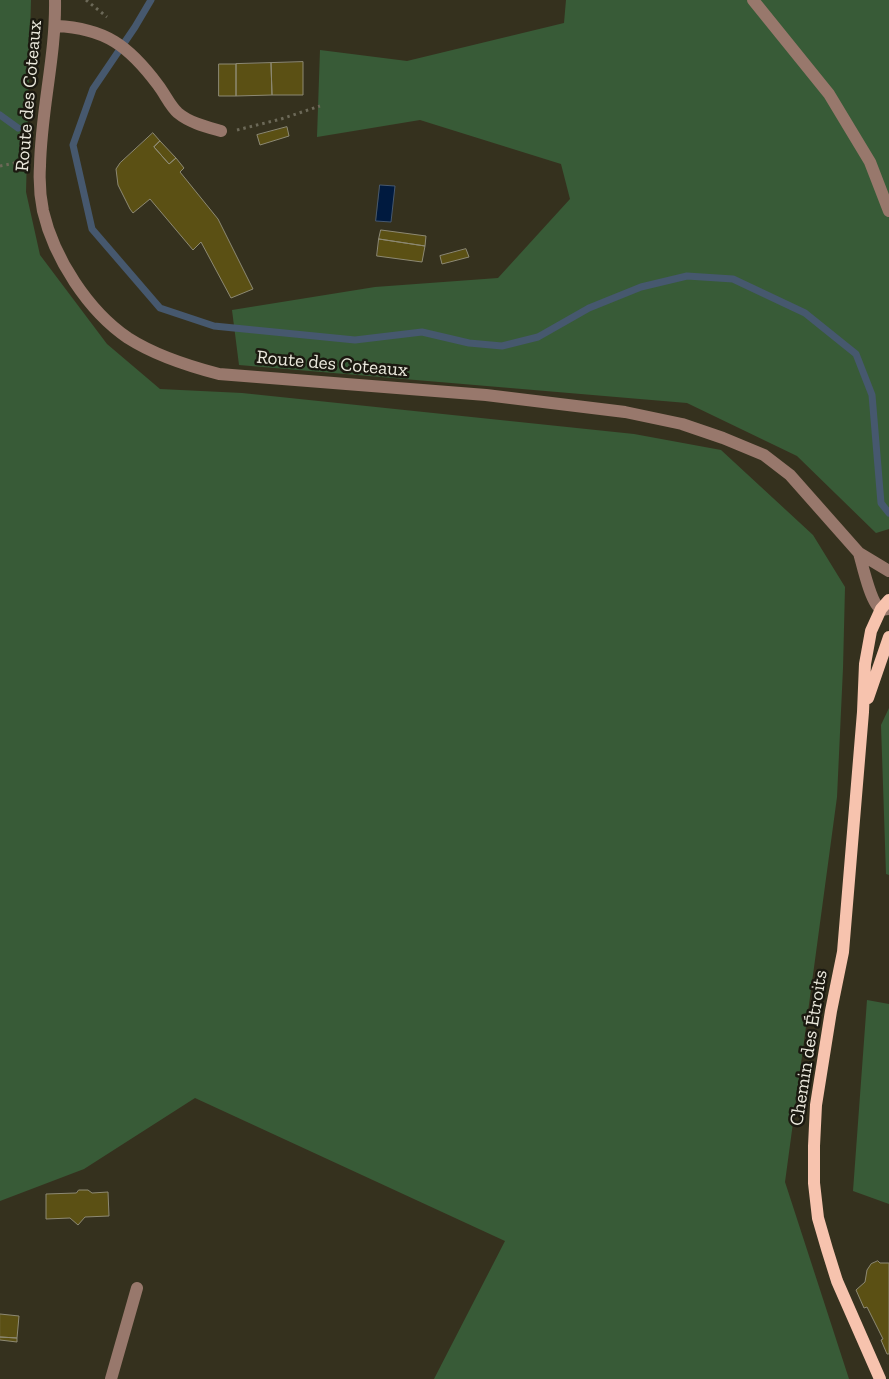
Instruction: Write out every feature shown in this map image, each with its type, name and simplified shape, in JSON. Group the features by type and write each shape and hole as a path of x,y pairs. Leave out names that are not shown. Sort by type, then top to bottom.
{"main road":[{"name":"Chemin des Étroits","path":"880,1379 837,1281 818,1218 814,1183 816,1104 843,952 863,712 865,664 871,631 886,606"},
{"name":"Chemin des Étroits","path":"863,712 889,637"}],"street":[{"name":"Route des Coteaux","path":"55,0 56,26 44,115 40,165 40,192 43,211 48,228 65,266 90,304 128,338 185,365 219,374 486,395 625,412 682,424 764,455 790,475 859,553 889,571"},
{"path":"753,0 829,94 870,162 889,211"},
{"path":"56,26 76,26 107,36 134,56 158,84 178,113 198,124 221,131"},
{"name":"Route des Coteaux","path":"859,553 868,580 870,594 876,605 886,606"},
{"path":"110,1379 137,1288"}],"path":[{"path":"221,131 236,130 281,119 320,106"},
{"path":"0,166 23,161 40,165"}],"green space":[{"path":"0,0 31,0 26,192 40,255 107,344 160,389 242,393 634,434 721,450 813,535 845,587 843,668 837,797 785,1182 849,1379 434,1379 505,1241 195,1098 84,1169 0,1201"},
{"path":"566,0 889,0 889,529 876,533 797,456 687,403 239,365 232,310 375,287 498,278 570,199 561,164 420,120 317,137 320,50 407,61 564,23"},
{"path":"889,708 889,875 886,874 881,725"},
{"path":"867,1000 889,1004 889,1204 853,1191"}],"water":[{"path":"380,185 395,186 391,222 376,221"}],"building":[{"path":"303,62 303,95 272,95 271,63"},
{"path":"271,63 272,95 236,96 236,64"},
{"path":"219,64 236,64 236,96 219,96"},
{"path":"287,127 289,136 260,145 257,135"},
{"path":"153,133 160,141 154,147 169,164 176,158 184,168 180,172 218,219 253,289 231,298 201,242 193,250 150,199 133,213 130,209 118,185 116,169 120,163"},
{"path":"160,141 176,158 169,164 154,147"},
{"path":"381,230 426,236 425,246 379,239"},
{"path":"379,239 425,246 422,262 377,256"},
{"path":"466,249 469,257 442,264 440,256"},
{"path":"79,1190 88,1190 92,1193 108,1192 109,1216 85,1217 78,1225 70,1218 46,1219 46,1194 76,1193"},
{"path":"878,1261 880,1263 889,1263 889,1354 887,1354 881,1340 883,1339 867,1307 864,1308 856,1290 865,1282 867,1270 871,1264"},
{"path":"0,1314 19,1316 17,1338 0,1337"},
{"path":"0,1337 17,1338 17,1342 0,1340"}],"waterway":[{"path":"151,0 93,89 73,145 92,229 160,308 214,326 355,340 422,332 469,343 502,346 538,337 589,308 641,287 687,276 733,279 805,313 856,354 872,395 881,503 889,513"},
{"path":"0,115 18,128"}]}
